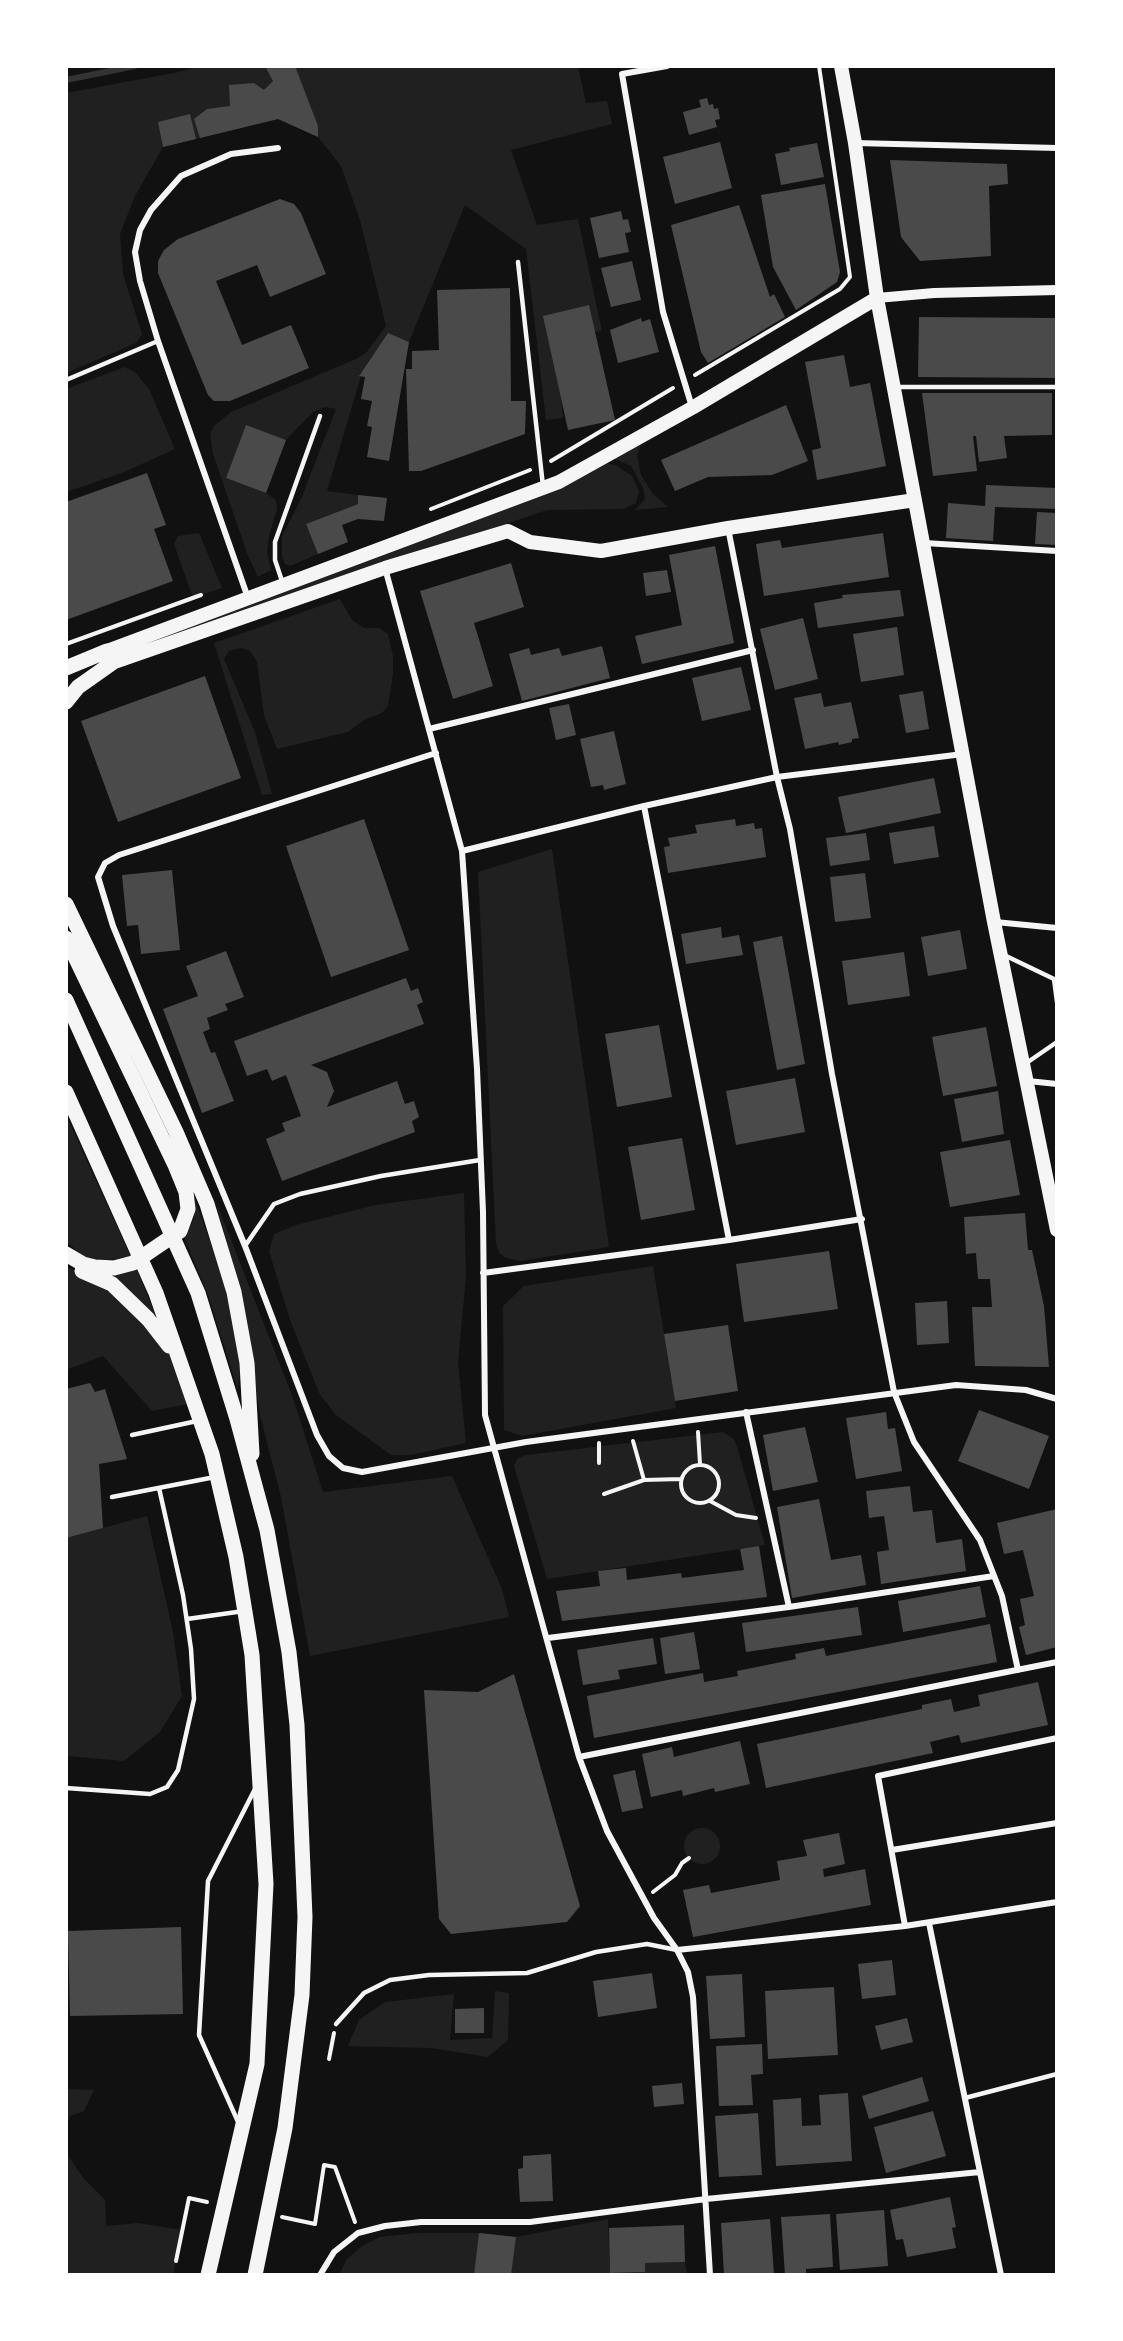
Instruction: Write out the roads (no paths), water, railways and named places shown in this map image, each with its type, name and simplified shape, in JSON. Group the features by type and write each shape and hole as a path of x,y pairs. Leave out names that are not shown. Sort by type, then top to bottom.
{"highway":[{"path":"66,659 110,657"},
{"path":"66,668 110,657"},
{"path":"66,682 110,657"},
{"path":"66,702 78,687 110,657"},
{"path":"66,904 176,1132 207,1204 234,1292 247,1364 252,1475"},
{"path":"66,938 167,1148 186,1192 188,1209 180,1231 133,1263 114,1268 83,1264 66,1254"},
{"path":"66,1000 198,1293 267,1530 289,1652 297,1725 305,1917 302,1995 285,2128 255,2275"},
{"path":"66,1092 156,1293 200,1420 217,1477 236,1557 252,1655 266,1884 256,2064 208,2275"},
{"path":"66,1264 112,1284 148,1318 179,1360"}],"main road":[{"path":"841,66 855,143 877,298 994,922 1028,1081 1051,1172 1057,1230"},
{"path":"110,657 248,598 559,483 692,408 877,298"},
{"path":"110,657 385,568 508,531 530,542 601,551 728,528 915,500"}],"street":[{"path":"667,66 622,74 663,312 692,408"},
{"path":"855,143 1057,147"},
{"path":"248,598 158,341 140,281 135,252 140,230 151,210 181,176 231,154 278,148"},
{"path":"877,298 934,293 1057,290"},
{"path":"728,528 777,777 790,829 832,1074 894,1392 914,1442 980,1540 1002,1596 1018,1670"},
{"path":"924,543 1057,551"},
{"path":"385,568 462,851 480,1160 485,1415 492,1448 548,1638 579,1757 607,1831 688,1972 693,1997 710,2275"},
{"path":"429,729 753,650"},
{"path":"436,753 119,855 105,863 98,877 112,926 245,1246 317,1435 328,1456 343,1468 362,1472 492,1448 956,1385 1026,1390 1057,1400"},
{"path":"462,851 644,806 777,777 963,754"},
{"path":"644,806 729,1240"},
{"path":"994,922 1057,928"},
{"path":"1028,1081 1057,1084"},
{"path":"483,1273 729,1240 861,1219"},
{"path":"746,1413 789,1607"},
{"path":"548,1638 789,1607 994,1576"},
{"path":"579,1757 1057,1662"},
{"path":"905,1926 878,1776 1057,1738"},
{"path":"892,1850 1057,1823"},
{"path":"677,1950 929,1923 1057,1902"},
{"path":"929,1923 1001,2275"},
{"path":"320,2275 334,2252 358,2234 385,2226 421,2222 530,2222 706,2199 980,2172"}],"lane":[{"path":"518,262 544,488"},
{"path":"66,380 158,341"},
{"path":"894,387 1057,387"},
{"path":"283,585 275,560 275,542 320,416"},
{"path":"1002,954 1054,979 1057,1002"},
{"path":"1025,1064 1057,1042"},
{"path":"245,1246 274,1204 300,1194 381,1176 480,1160"},
{"path":"132,1435 200,1420"},
{"path":"112,1497 217,1477"},
{"path":"66,1788 150,1794 167,1786 178,1770 194,1699 191,1649 187,1618 159,1488"},
{"path":"187,1618 245,1611"},
{"path":"242,2130 199,2035 199,2023 208,1881 260,1779"},
{"path":"336,2024 364,1993 390,1980 429,1975 527,1973 596,1952 647,1944 677,1950"},
{"path":"965,2098 1057,2074"}],"waterway":[{"path":"66,80 135,66"}]}
